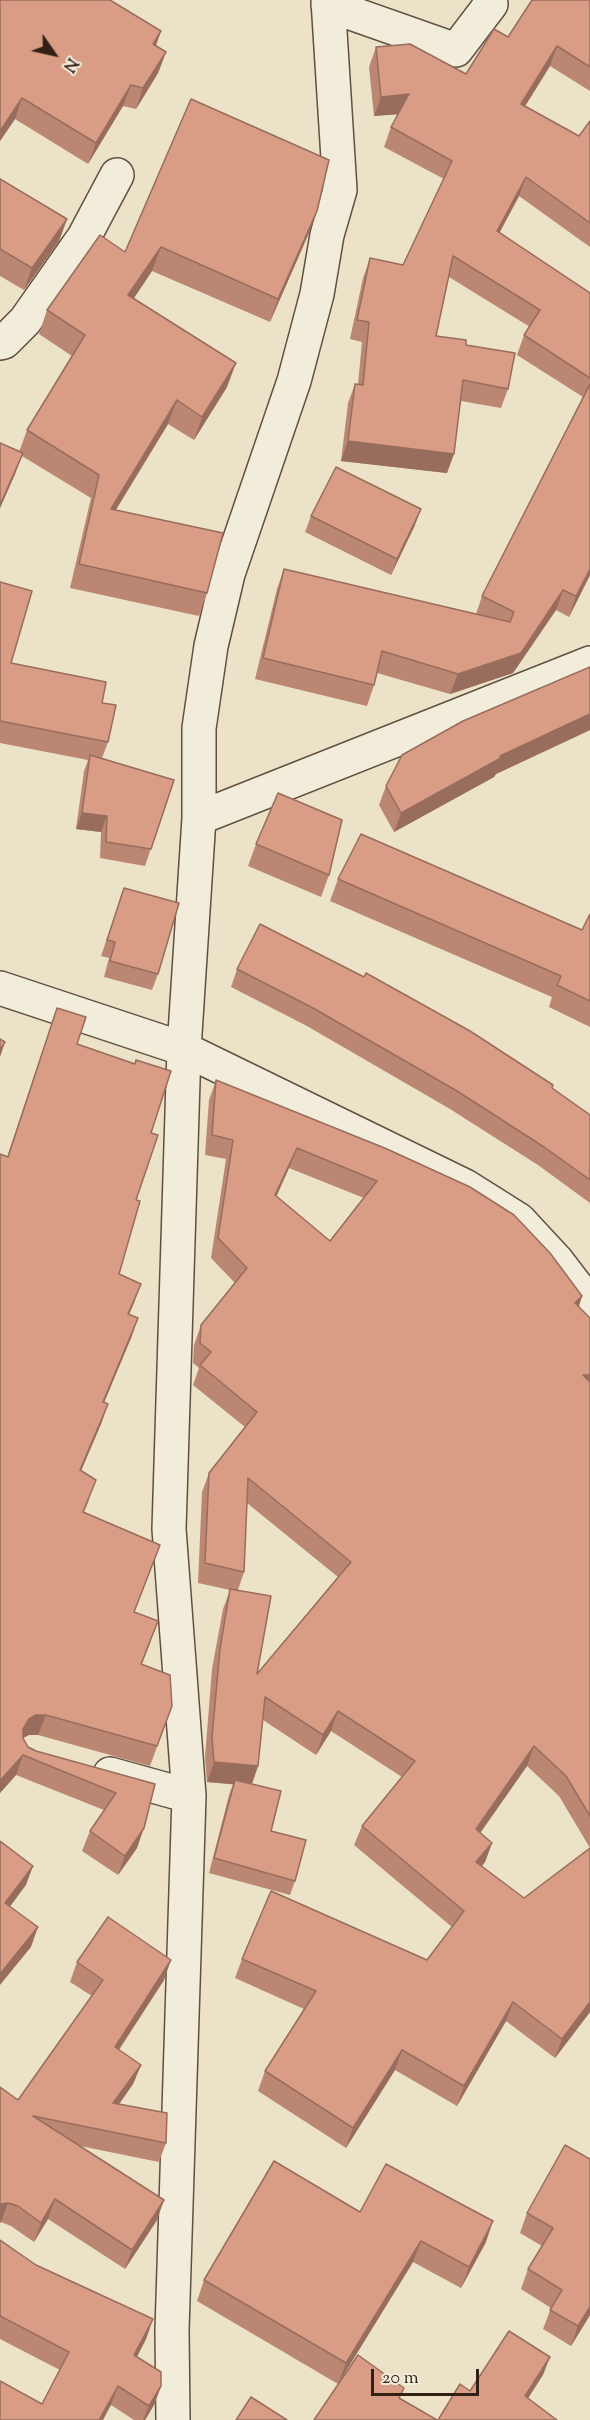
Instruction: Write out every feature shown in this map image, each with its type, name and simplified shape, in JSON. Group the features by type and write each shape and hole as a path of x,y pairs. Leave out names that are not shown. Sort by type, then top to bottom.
{"street":[{"path":"173,2420 172,2330 189,1796 169,1529 184,1049 199,818 199,728 211,646 228,574 294,381 317,294 327,235 340,190 328,3 456,50 491,4"},
{"path":"0,343 4,342 25,321 84,237 117,175"},
{"path":"199,818 590,663"},
{"path":"0,988 184,1049 465,1186 519,1220 557,1261 590,1304"},
{"path":"78,1765 189,1796"},
{"path":"141,2316 172,2330"}],"building":[{"path":"0,0 110,0 161,31 153,44 166,52 143,88 131,85 96,143 22,98 0,131"},
{"path":"532,0 590,0 590,67 557,46 521,104 579,136 590,121 590,223 526,177 497,231 590,293 590,378 524,335 540,310 453,256 436,336 466,340 466,345 515,353 508,389 463,380 454,454 348,441 355,384 363,385 369,322 357,320 370,258 403,265 452,161 391,127 409,94 381,97 376,47 410,44 466,74 494,29 508,37"},
{"path":"191,99 329,160 317,211 278,299 161,247 128,295 236,363 202,417 177,400 111,509 223,533 207,593 79,564 99,475 27,430 85,335 47,310 100,235 125,252"},
{"path":"0,179 67,219 32,268 0,249"},
{"path":"590,384 590,569 576,596 563,590 521,653 458,674 382,651 374,685 263,658 284,569 510,622 514,612 482,596"},
{"path":"0,443 23,453 0,505"},
{"path":"336,467 421,509 397,559 311,516"},
{"path":"0,582 32,591 11,663 106,682 102,703 116,705 108,742 0,721"},
{"path":"590,667 590,714 500,756 501,758 401,813 386,786 402,755 463,721"},
{"path":"90,755 174,780 151,849 106,842 107,816 82,813"},
{"path":"278,793 342,820 329,875 256,844"},
{"path":"361,834 582,930 590,914 590,1001 557,985 561,976 338,879"},
{"path":"124,888 179,903 158,974 110,961 115,942 107,940"},
{"path":"260,924 364,977 366,973 470,1031 553,1085 552,1088 590,1115 590,1180 544,1147 457,1091 313,1008 237,969"},
{"path":"57,1008 86,1017 77,1044 135,1064 136,1060 171,1071 151,1133 158,1135 136,1200 140,1201 119,1274 141,1284 128,1314 138,1318 103,1402 108,1404 80,1470 96,1480 83,1512 160,1545 134,1612 158,1621 141,1664 170,1675 172,1706 157,1746 46,1715 36,1715 29,1719 23,1729 23,1738 28,1747 36,1751 155,1784 144,1828 125,1856 90,1831 116,1793 23,1755 0,1781 0,1154 8,1157"},
{"path":"0,1039 5,1042 0,1050"},
{"path":"216,1080 387,1149 470,1187 514,1215 550,1253 582,1296 575,1303 590,1318 590,1375 583,1375 590,1382 590,1816 566,1776 534,1746 476,1829 492,1843 476,1862 524,1898 590,1848 590,2002 562,2039 513,2002 464,2086 402,2050 353,2128 265,2071 316,1991 242,1959 271,1891 427,1960 464,1911 362,1826 415,1761 338,1711 323,1735 265,1697 258,1766 214,1762 212,1737 220,1649 230,1589 271,1596 257,1674 351,1562 248,1478 244,1572 205,1563 209,1473 257,1412 200,1365 211,1352 200,1343 201,1325 247,1268 218,1238 233,1140 212,1135","holes":["297,1148 377,1181 330,1241 275,1195"]},
{"path":"235,1780 281,1791 271,1831 306,1840 295,1881 214,1858"},
{"path":"0,1841 33,1866 5,1903 38,1927 0,1974"},
{"path":"108,1917 171,1960 115,2047 141,2065 113,2103 167,2113 166,2143 33,2116 164,2200 132,2250 55,2199 41,2223 18,2206 8,2203 0,2204 0,2087 18,2100 103,1980 77,1962"},
{"path":"565,2145 590,2159 590,2307 578,2326 550,2310 562,2290 528,2269 553,2228 527,2213"},
{"path":"274,2161 360,2212 386,2164 493,2221 469,2267 421,2241 346,2363 204,2280"},
{"path":"0,2240 36,2265 153,2319 134,2355 161,2372 161,2386 149,2406 118,2386 99,2420 0,2420 0,2381 42,2404 69,2352 0,2316"},
{"path":"509,2331 550,2357 525,2396 557,2420 438,2420 460,2384 470,2391"},
{"path":"358,2355 404,2388 399,2398 437,2420 314,2420"},
{"path":"251,2397 287,2420 236,2420"}]}
